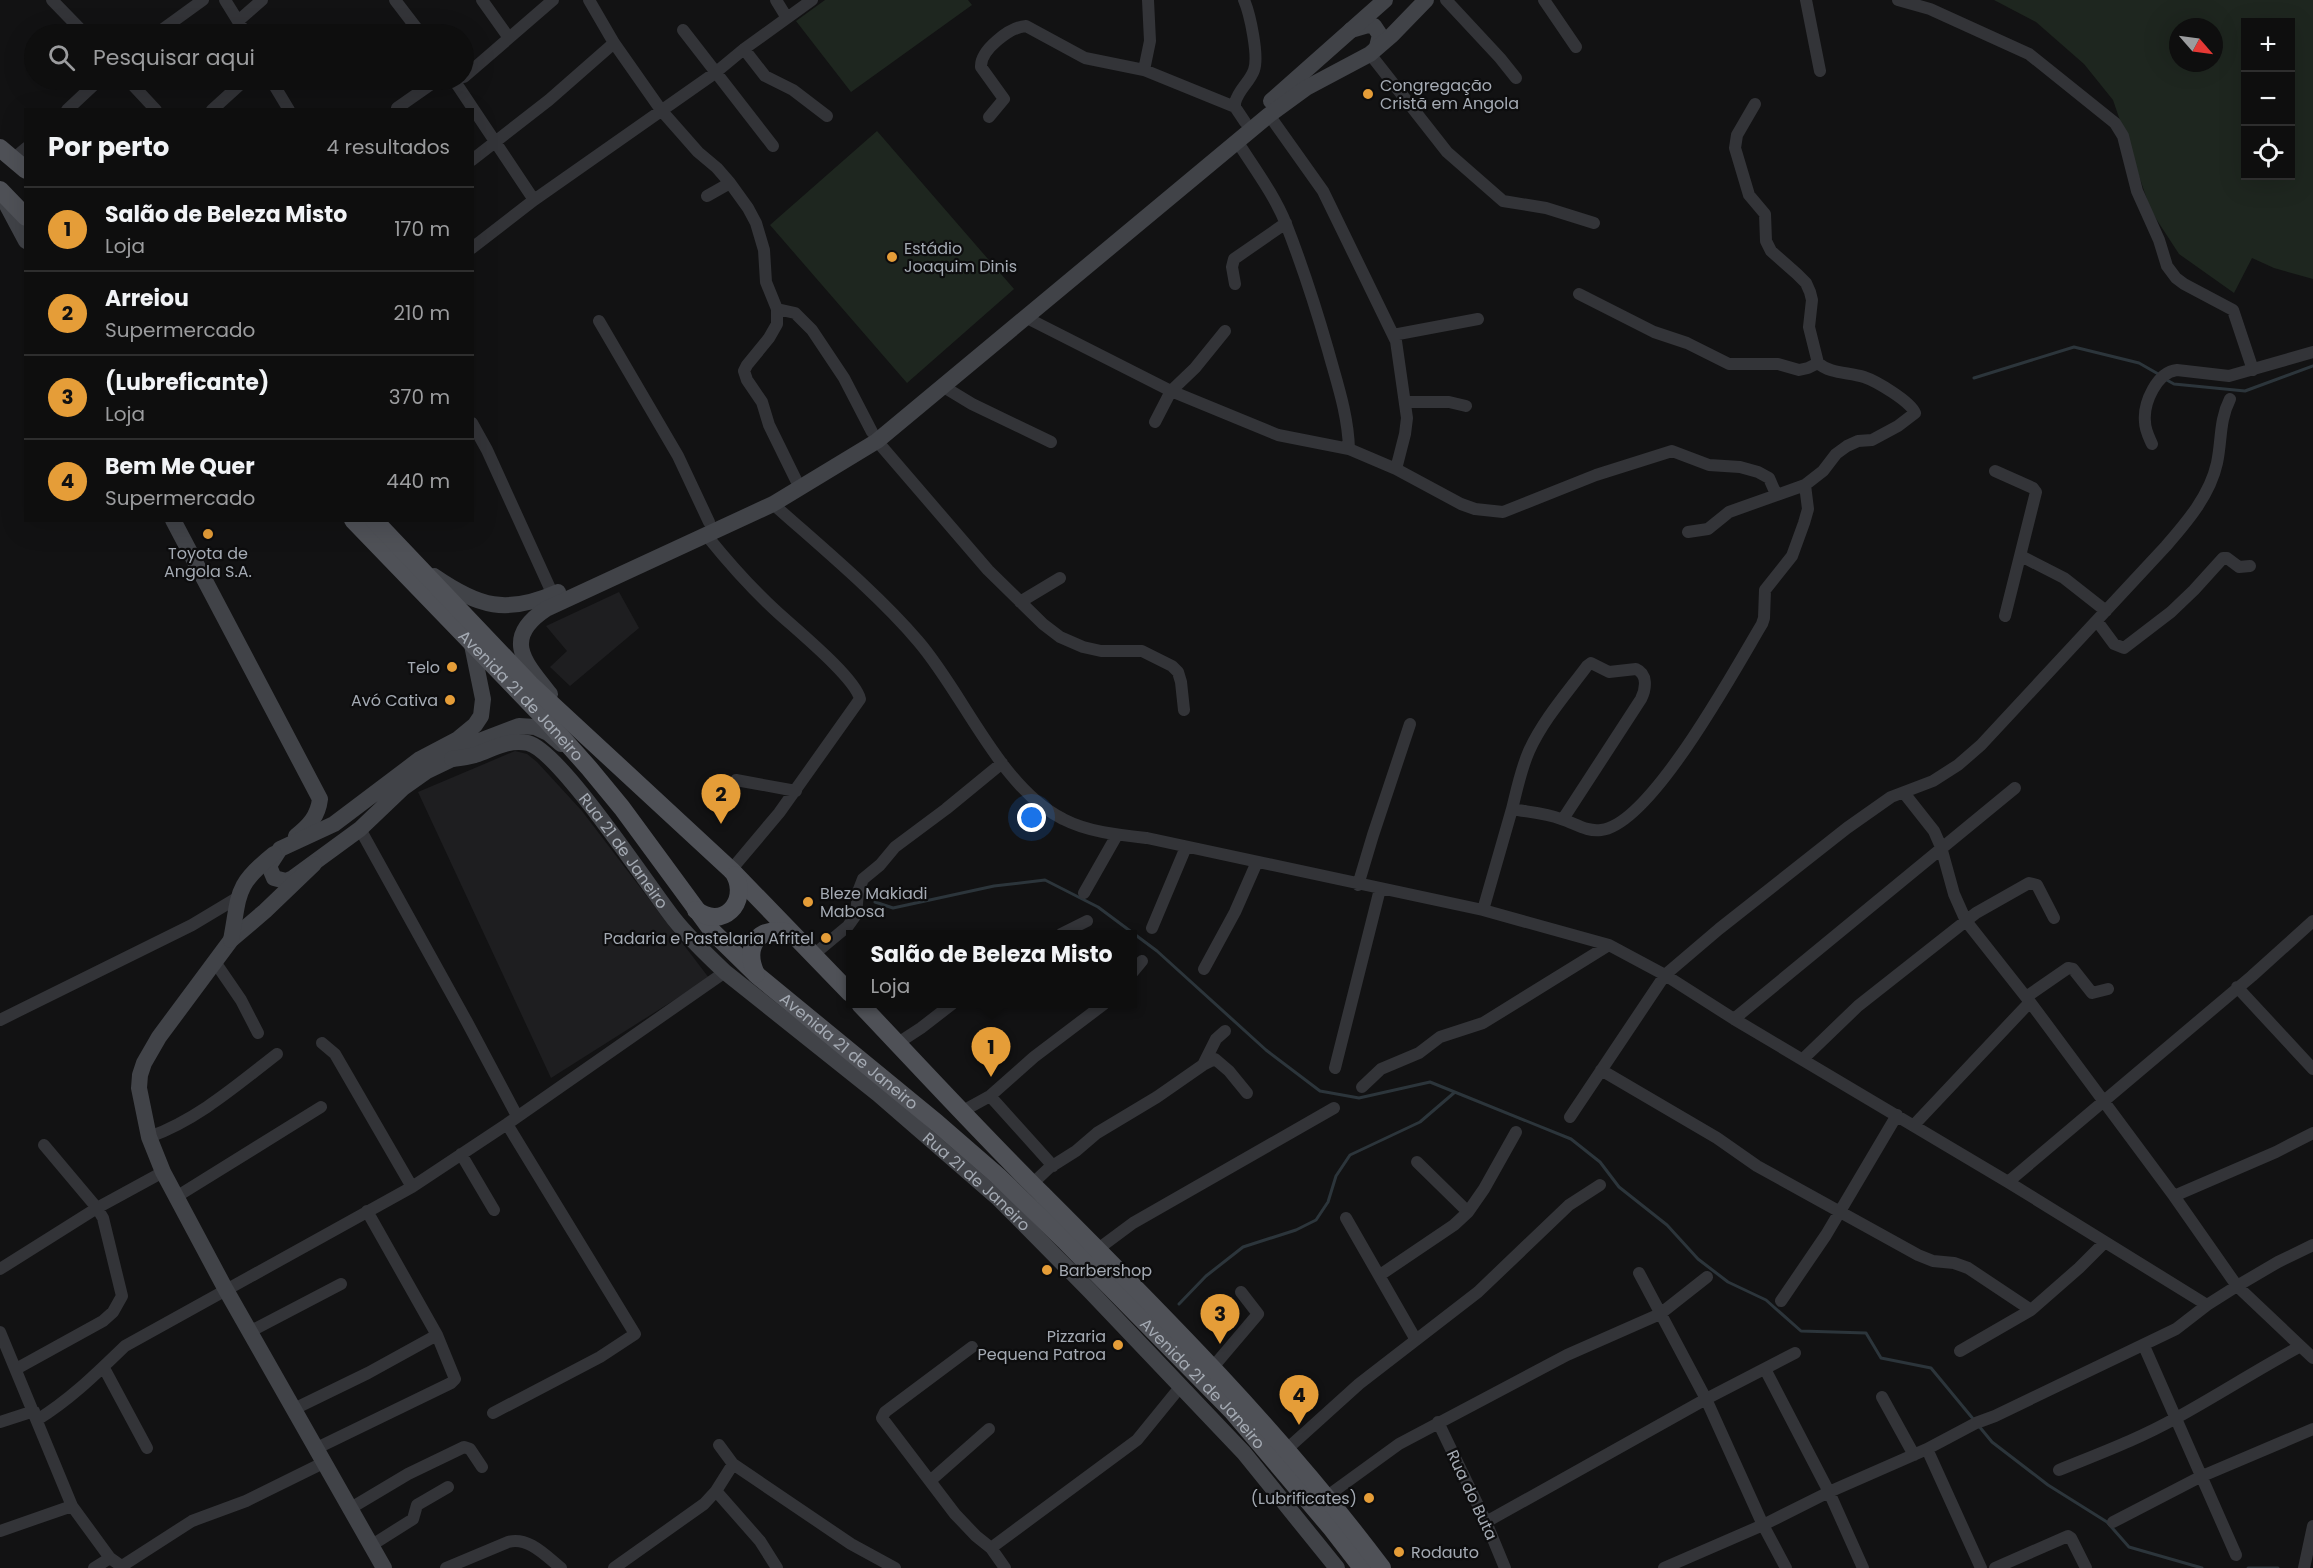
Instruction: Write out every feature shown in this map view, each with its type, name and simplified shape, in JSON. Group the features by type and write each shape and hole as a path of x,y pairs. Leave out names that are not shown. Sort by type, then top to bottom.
{"main road":[{"path":"0,191 24,215"},
{"name":"Avenida 21 de Janeiro","path":"355,522 548,722 589,768 622,808 713,932 756,975 998,1176 1064,1240 1232,1411 1326,1520 1362,1568"},
{"name":"Avenida 21 de Janeiro","path":"376,522 530,684 576,724 733,872 846,989"},
{"path":"694,909 709,917 718,916 733,908 740,891 733,872"},
{"path":"756,975 750,958 754,942 767,932 775,930 792,934"},
{"name":"Avenida 21 de Janeiro","path":"864,1008 1032,1184 1213,1367 1287,1449 1382,1568"}],"street":[{"path":"52,0 76,24"},
{"path":"170,24 203,0"},
{"path":"225,0 240,24"},
{"path":"238,21 262,0"},
{"path":"395,0 413,24"},
{"path":"482,0 509,38"},
{"path":"474,67 553,0"},
{"path":"590,0 614,44 661,110 698,152 730,183 756,223 764,250 766,282 777,309 775,329 744,371 747,380 762,402 769,425 796,480"},
{"path":"776,0 787,18"},
{"path":"474,246 534,200 715,73 812,0"},
{"path":"1144,70 1150,41 1148,0"},
{"path":"1235,107 1236,98 1255,68 1251,19 1244,0"},
{"path":"1385,0 1386,9 1391,15 1399,19 1408,19"},
{"path":"576,724 525,661 521,640 526,625 546,609 708,529 874,437 1057,279 1203,160 1385,0"},
{"path":"417,564 458,592 484,603 519,605 553,595 773,504 944,387 1269,115 1306,88 1373,50 1426,0"},
{"path":"1446,0 1516,78"},
{"path":"1544,0 1576,47"},
{"path":"1806,0 1820,71"},
{"path":"1898,0 1930,9 2029,54 2115,123 2123,136 2136,191 2159,240 2167,266 2184,284 2233,310 2253,370"},
{"path":"989,117 1004,99 981,63 986,53 1003,36 1019,26 1030,26 1085,58 1144,70 1235,107 1245,122"},
{"path":"1350,31 1374,26 1380,34 1373,50"},
{"path":"683,30 773,146"},
{"path":"474,159 497,143 614,44"},
{"path":"744,49 765,76 793,90 827,116"},
{"path":"1373,50 1447,152 1503,201 1546,208 1594,223"},
{"path":"69,108 88,90"},
{"path":"137,90 154,108"},
{"path":"214,108 234,90"},
{"path":"277,90 288,108"},
{"path":"397,108 423,90"},
{"path":"465,90 534,200"},
{"path":"1688,532 1708,529 1729,512 1804,484 1823,471 1836,454 1846,446 1858,441 1872,440 1898,426 1915,412 1911,405 1872,381 1828,369 1818,363 1809,327 1812,300 1810,292 1802,279 1771,251 1766,241 1766,214 1749,195 1735,148 1737,135 1755,104"},
{"path":"1269,115 1323,190 1393,335 1405,402 1405,434 1396,469"},
{"path":"1237,141 1268,189 1286,224 1324,336 1342,398 1348,426 1349,448"},
{"path":"707,196 730,183"},
{"path":"0,191 24,237"},
{"path":"1235,284 1232,267 1234,259 1286,224"},
{"path":"1579,294 1654,332 1687,343 1729,364 1778,364 1799,370 1818,363"},
{"path":"777,309 795,313 812,330 844,378 874,437 899,468 923,492 957,535 1020,603 1060,637 1083,647 1101,651 1142,651 1172,666 1178,672 1181,682 1184,710"},
{"path":"1025,317 1171,392 1278,435 1349,448 1475,509 1503,512 1596,475 1675,451 1708,465 1740,467 1758,472 1769,478 1776,494"},
{"path":"1393,335 1478,319"},
{"path":"598,321 678,456 708,529 728,562 775,610 818,648 859,696 859,702 796,791 733,872"},
{"path":"1155,422 1171,392 1195,368 1225,331"},
{"path":"2152,444 2144,419 2157,382 2170,371 2229,376 2313,352"},
{"path":"944,387 1051,442"},
{"path":"1570,1117 1665,975 1719,929 1832,840 1891,797 1904,794 1933,781 1958,765 1981,745 2037,682 2166,546 2196,508 2216,467 2222,415 2230,399"},
{"path":"1405,402 1439,402 1466,406"},
{"path":"474,427 487,450 553,595"},
{"path":"1995,471 2033,488 2036,492 2005,616"},
{"path":"1512,809 1563,819 1587,830 1601,830 1611,827 1630,814 1676,763 1696,735 1762,624 1765,590 1769,581 1787,565 1804,523 1808,509 1804,484"},
{"path":"773,504 920,642 1018,785 1035,802 1063,819 1087,828 1117,835 1146,838 1483,910 1609,945 1665,975 2207,1305"},
{"path":"174,522 320,799 319,808 308,827 249,875 237,898 231,940"},
{"path":"2021,556 2064,578 2106,610"},
{"path":"2097,621 2117,646 2128,647 2194,591 2223,558 2227,558 2239,567 2250,566"},
{"path":"1020,603 1060,578"},
{"path":"472,645 483,699 480,716 475,725 458,739 420,759 334,824 280,849 269,866 274,878 280,881 293,879 360,829 404,788 427,771 452,759 469,745 503,731 519,726 535,727 548,733 589,768"},
{"path":"1483,910 1519,778 1530,749 1558,704 1591,663 1609,672 1640,670 1644,677 1645,687 1641,699 1563,819"},
{"path":"1358,885 1372,835 1410,724"},
{"name":"Rua 21 de Janeiro","path":"452,759 475,755 506,742 530,744 544,752 590,805 675,921 725,972 878,1094 970,1173 1090,1291 1244,1453 1337,1568"},
{"path":"812,956 853,920 863,879 880,865 894,847 946,809 1002,763"},
{"path":"736,780 796,791"},
{"path":"1734,1019 2015,788"},
{"path":"1904,794 1929,823 1941,847 1954,894 1966,921 2028,999 2174,1196 2237,1286 2313,1358"},
{"path":"360,829 467,1022 512,1120 635,1334 600,1357 493,1413"},
{"path":"1084,893 1117,835"},
{"path":"1152,928 1186,847"},
{"path":"1204,969 1235,912 1257,862"},
{"path":"314,864 231,940 159,1037 144,1063 139,1088 149,1137 163,1172 226,1290 251,1330 384,1568"},
{"path":"1803,1059 1858,1006 1966,921 2032,882 2037,885 2054,918"},
{"path":"1335,1068 1380,889"},
{"path":"0,1020 192,925 237,898"},
{"path":"1069,930 1087,921"},
{"path":"2008,1182 2313,921"},
{"path":"1362,1087 1381,1069 1419,1053 1440,1037 1483,1023 1609,945"},
{"path":"1137,967 1142,961"},
{"path":"215,962 241,999 258,1033"},
{"path":"1914,1125 2028,999 2068,968 2073,969 2092,993 2108,989"},
{"path":"0,1422 35,1415 59,1406 104,1368 125,1346 139,1337 412,1187 725,972"},
{"path":"2237,987 2313,1069"},
{"path":"898,1043 946,1008"},
{"path":"962,1112 990,1096 1034,1057 1099,1008"},
{"path":"1203,1065 1216,1040 1226,1030"},
{"path":"322,1043 334,1054 412,1187"},
{"path":"149,1137 170,1130 190,1119 277,1054"},
{"path":"1032,1184 1097,1134 1215,1059 1247,1093"},
{"path":"1602,1070 1718,1138 1756,1166 1918,1255 1933,1261 1954,1263 1968,1268 2031,1310"},
{"path":"990,1096 1053,1166"},
{"path":"176,1197 321,1107"},
{"path":"1098,1249 1133,1222 1334,1108"},
{"path":"1781,1301 1827,1235 1897,1115"},
{"path":"1380,1275 1454,1225 1468,1212 1484,1189 1516,1132"},
{"path":"2174,1196 2276,1152 2313,1133"},
{"path":"16,1369 91,1329 113,1312 122,1296 107,1232 98,1208 44,1145"},
{"path":"461,1154 494,1209"},
{"path":"1417,1162 1468,1212"},
{"path":"0,1269 98,1208 163,1172"},
{"path":"1287,1449 1359,1384 1478,1292 1569,1205 1600,1185"},
{"path":"0,1332 72,1506 111,1558 123,1567 192,1521 246,1501 389,1415 454,1381 455,1376 437,1335 367,1211"},
{"path":"1346,1218 1416,1340"},
{"path":"1960,1352 2031,1310 2079,1268 2104,1242"},
{"path":"1664,1568 1927,1449 1976,1423 2144,1346 2176,1329 2237,1286 2313,1245"},
{"path":"1639,1273 1706,1400 1763,1524 1786,1568"},
{"path":"1326,1497 1399,1443 1567,1355 1660,1314 1707,1277"},
{"path":"251,1330 340,1284"},
{"path":"1213,1367 1258,1314 1241,1292"},
{"path":"294,1409 368,1373 437,1335"},
{"path":"2144,1346 2236,1555"},
{"path":"972,1347 885,1412 882,1418 965,1526 991,1548 1005,1568"},
{"path":"2059,1470 2175,1419 2246,1376 2300,1347"},
{"path":"1486,1522 1795,1353"},
{"path":"104,1368 147,1449"},
{"path":"1765,1370 1829,1492 1863,1568"},
{"path":"991,1548 1137,1440 1181,1386"},
{"path":"1882,1397 1914,1455"},
{"name":"Rua do Buta","path":"1438,1422 1486,1522 1505,1568"},
{"path":"930,1481 989,1429"},
{"path":"2113,1522 2200,1477 2313,1429"},
{"path":"719,1445 733,1464 851,1544 894,1568"},
{"path":"351,1508 408,1474 464,1447 470,1449 482,1467"},
{"path":"1927,1449 1981,1568"},
{"path":"614,1568 695,1511 716,1491 733,1464"},
{"path":"372,1545 411,1521 417,1504 448,1487"},
{"path":"716,1491 760,1541 777,1568"},
{"path":"0,1531 72,1506"},
{"path":"2304,1568 2313,1526"},
{"path":"1995,1568 2068,1536 2086,1568"},
{"path":"446,1568 514,1540 532,1546 561,1568"},
{"path":"94,1568 111,1558"}],"shaded area":[{"path":"825,0 968,0 972,5 851,92 796,21"},
{"path":"1994,0 2313,0 2313,279 2274,268 2252,258 2234,293 2179,254 2151,211 2113,100 2084,64 2036,22"},
{"name":"Estádio Joaquim Dinis","path":"877,131 1014,289 907,383 770,225"},
{"path":"619,592 639,628 570,686 550,667 567,651 546,626"},
{"path":"515,751 527,754 537,762 582,811 709,978 551,1078 418,792"}],"waterway":[{"path":"1974,378 2074,347 2139,363 2160,375"},
{"path":"2165,379 2174,384 2245,391 2313,366"},
{"path":"875,902 893,908 994,886 1045,880 1098,907 1129,930"},
{"path":"1137,936 1157,951 1266,1050 1320,1091 1359,1098 1430,1082 1571,1139 1600,1162 1619,1187 1667,1225 1698,1259 1728,1282 1766,1300 1801,1331 1866,1333 1881,1358 1931,1368 1974,1420"},
{"path":"1179,1304 1206,1276 1243,1247 1296,1230 1316,1220 1328,1202 1336,1176 1350,1155 1420,1122 1455,1092"},
{"path":"1978,1425 1992,1442 2048,1485 2107,1522 2129,1547 2202,1568"},
{"path":"2248,1568 2278,1568"}],"place":[{"name":"Congregação Cristã em Angola","path":"1368,94"},
{"name":"Estádio Joaquim Dinis","path":"892,257"},
{"name":"Toyota de Angola S.A.","path":"208,534"},
{"name":"Telo","path":"452,667"},
{"name":"Avó Cativa","path":"450,700"},
{"name":"Arreiou","path":"721,824"},
{"name":"Bleze Makiadi Mabosa","path":"808,902"},
{"name":"Padaria e Pastelaria Afritel","path":"826,938"},
{"name":"Salão de Beleza Misto","path":"991,1077"},
{"name":"Barbershop","path":"1047,1270"},
{"name":"(Lubreficante)","path":"1220,1344"},
{"name":"Pizzaria Pequena Patroa","path":"1118,1345"},
{"name":"Bem Me Quer","path":"1299,1425"},
{"name":"(Lubrificates)","path":"1369,1498"},
{"name":"Rodauto","path":"1399,1552"}]}
